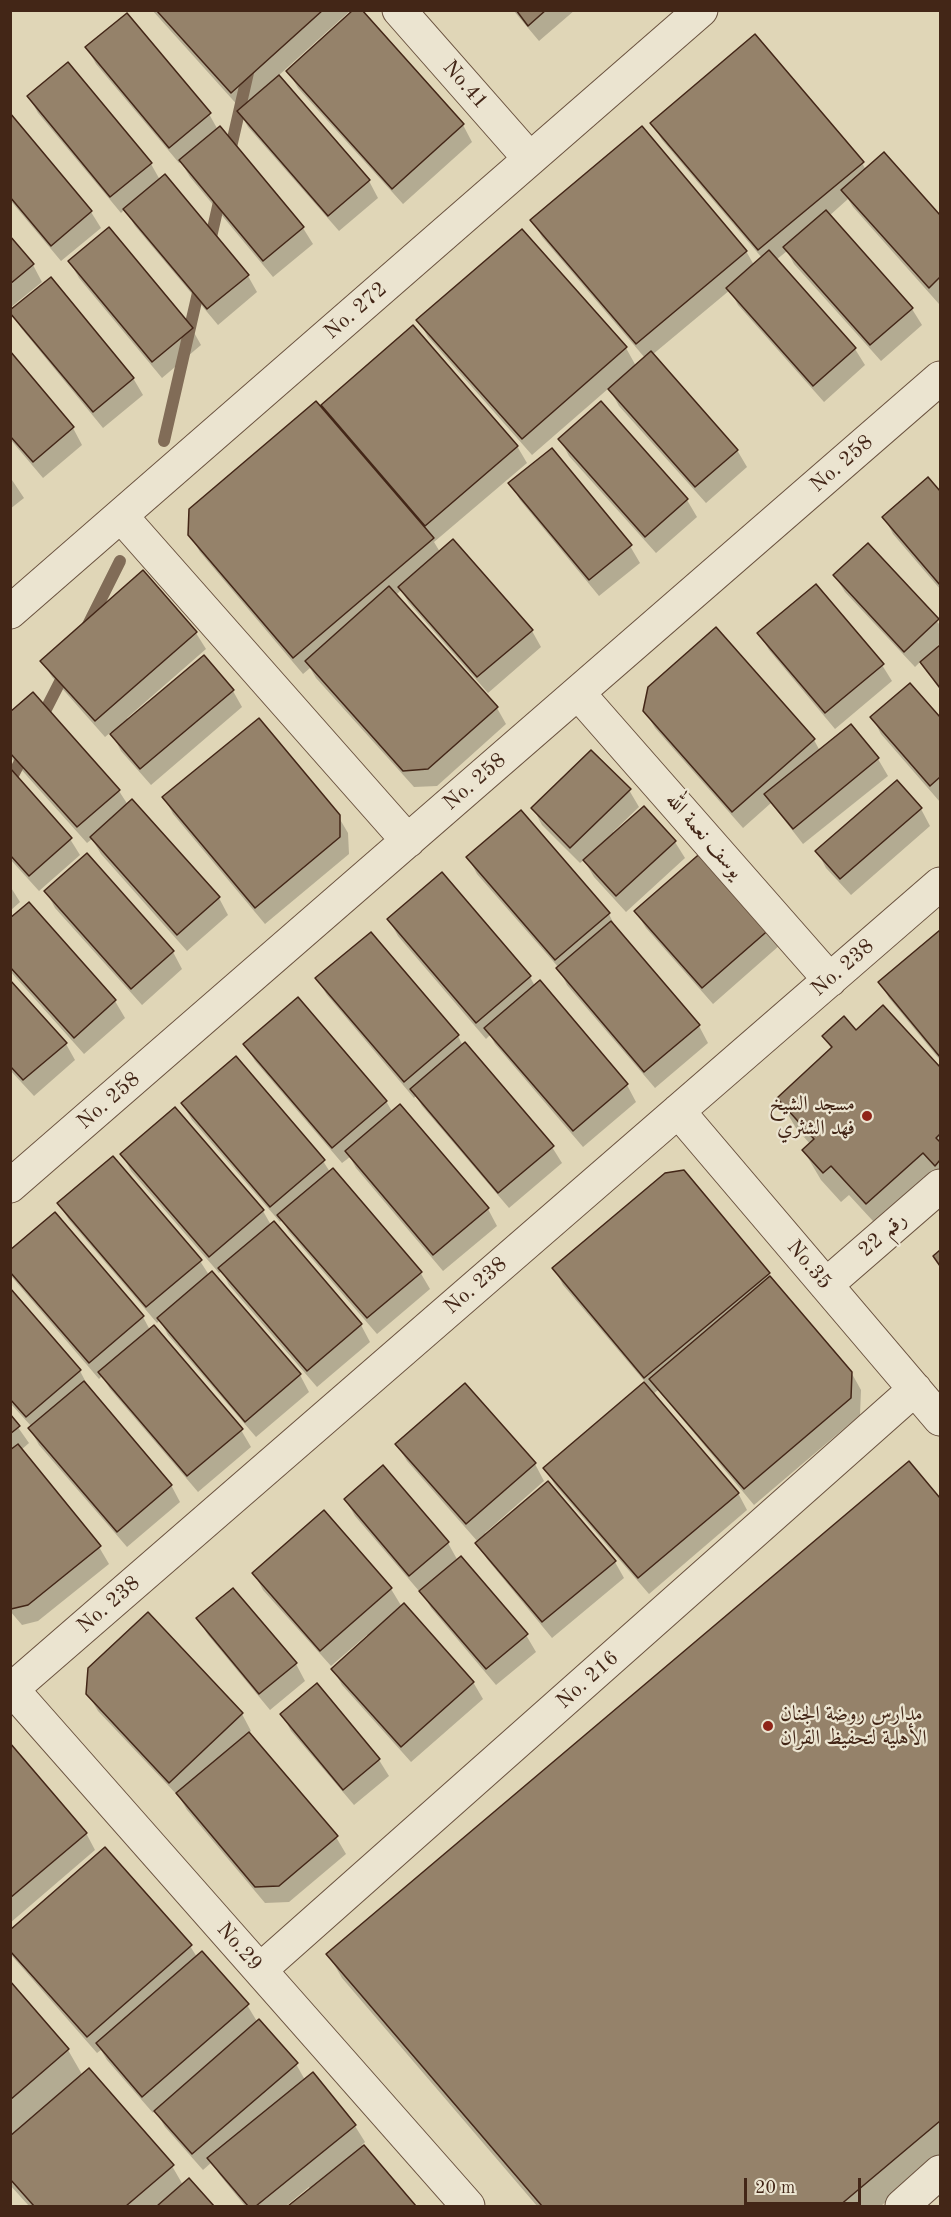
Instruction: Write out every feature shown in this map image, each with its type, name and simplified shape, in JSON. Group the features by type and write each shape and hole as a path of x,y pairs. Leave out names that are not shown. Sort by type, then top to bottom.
{"street":[{"name":"No.41","path":"399,10 530,159"},
{"name":"No. 272","path":"10,612 701,10"},
{"name":"No. 258","path":"10,1186 940,378"},
{"path":"121,516 408,841"},
{"name":"يوسف نعمة الله","path":"578,693 830,980"},
{"name":"No. 238","path":"11,1688 940,884"},
{"name":"No.35","path":"678,1111 940,1419"},
{"name":"رقم 22","path":"826,1285 940,1186"},
{"name":"No. 216","path":"260,1971 915,1389"},
{"name":"No.29","path":"11,1688 468,2206"},
{"path":"902,2206 940,2172"}],"building":[{"path":"156,10 323,10 231,93"},
{"path":"353,10 362,10 464,124 392,189 286,71"},
{"path":"516,10 546,10 528,26"},
{"path":"127,13 211,113 169,148 85,47"},
{"path":"755,34 864,162 758,250 650,123"},
{"path":"68,62 152,163 110,197 27,96"},
{"path":"279,75 370,180 328,216 237,111"},
{"path":"10,113 92,211 51,246 10,197"},
{"path":"220,126 304,227 263,261 179,160"},
{"path":"642,126 747,251 636,344 530,220"},
{"path":"884,152 940,215 940,277 929,288 841,190"},
{"path":"165,174 249,275 207,309 123,209"},
{"path":"826,210 913,308 870,345 783,247"},
{"path":"109,227 193,328 152,362 68,261"},
{"path":"522,229 627,347 522,439 416,320"},
{"path":"10,236 34,264 10,284"},
{"path":"769,250 856,348 813,386 726,288"},
{"path":"51,277 134,378 93,412 10,313 10,310"},
{"path":"413,325 518,446 425,526 321,405"},
{"path":"10,351 74,427 33,462 10,436"},
{"path":"651,351 738,450 695,487 608,389"},
{"path":"316,401 434,538 293,658 188,535 189,509"},
{"path":"601,401 688,499 645,537 558,439"},
{"path":"552,448 632,545 589,580 508,483"},
{"path":"928,477 940,491 940,585 882,517"},
{"path":"453,539 533,630 477,677 398,587"},
{"path":"868,543 939,619 904,652 833,575"},
{"path":"143,570 197,632 95,721 40,661"},
{"path":"816,584 884,664 825,713 757,633"},
{"path":"389,586 498,707 428,769 403,771 305,661"},
{"path":"716,627 815,739 732,812 643,711 648,687"},
{"path":"940,645 940,688 920,662"},
{"path":"204,655 234,690 140,769 110,734"},
{"path":"910,683 940,717 940,777 930,786 870,717"},
{"path":"33,692 120,790 77,827 10,753 10,712"},
{"path":"259,718 340,815 340,837 255,908 162,797"},
{"path":"851,724 879,758 793,829 764,794"},
{"path":"591,750 631,789 570,848 531,808"},
{"path":"10,768 72,838 29,876 10,855"},
{"path":"897,780 922,808 840,879 815,851"},
{"path":"132,799 220,897 177,935 90,837"},
{"path":"644,806 676,841 616,896 583,860"},
{"path":"521,810 610,913 555,960 466,857"},
{"path":"704,850 772,927 702,988 634,911"},
{"path":"87,853 174,951 131,989 44,891"},
{"path":"442,872 531,976 476,1023 387,919"},
{"path":"29,902 116,1000 74,1038 10,967 10,918"},
{"path":"611,921 700,1025 644,1072 556,968"},
{"path":"940,930 940,1057 878,982"},
{"path":"371,932 459,1035 404,1082 315,978"},
{"path":"10,980 67,1043 23,1080 10,1066"},
{"path":"540,980 628,1084 573,1131 484,1028"},
{"path":"298,997 387,1101 332,1148 243,1044"},
{"name":"مسجد الشيخ فهد الشثري","path":"883,1005 940,1067 940,1134 936,1138 940,1142 940,1160 935,1166 923,1153 866,1204 831,1166 823,1173 802,1150 814,1139 777,1098 832,1047 822,1036 844,1016 856,1030"},
{"path":"465,1042 554,1146 498,1193 410,1089"},
{"path":"236,1056 325,1160 270,1207 181,1103"},
{"path":"400,1104 489,1208 433,1255 345,1151"},
{"path":"175,1107 264,1210 209,1257 120,1154"},
{"path":"113,1156 202,1260 146,1307 57,1203"},
{"path":"333,1168 422,1272 367,1318 277,1215"},
{"path":"684,1170 770,1273 644,1378 552,1268 665,1173"},
{"path":"55,1212 144,1316 89,1363 10,1272 10,1250"},
{"path":"274,1221 362,1324 307,1371 218,1268"},
{"path":"940,1250 940,1266 933,1256"},
{"path":"212,1271 301,1374 245,1422 157,1318"},
{"path":"770,1276 852,1372 851,1398 744,1489 649,1379"},
{"path":"10,1288 81,1370 26,1417 10,1399"},
{"path":"154,1325 243,1429 187,1476 98,1372"},
{"path":"84,1381 172,1485 117,1532 28,1428"},
{"path":"644,1382 739,1493 638,1578 543,1468"},
{"path":"465,1383 536,1463 466,1524 395,1444"},
{"path":"10,1414 20,1426 10,1434"},
{"path":"18,1444 101,1546 28,1605 11,1609 10,1450"},
{"name":"مدارس روضة الجنان الأهلية لتحفيظ القران","path":"909,1461 940,1498 940,2121 839,2206 542,2206 326,1954"},
{"path":"383,1465 449,1542 409,1576 344,1499"},
{"path":"548,1481 616,1561 542,1622 475,1543"},
{"path":"324,1510 392,1588 320,1651 252,1573"},
{"path":"461,1556 528,1634 486,1669 419,1591"},
{"path":"233,1588 297,1663 259,1694 196,1618"},
{"path":"404,1603 474,1682 401,1747 331,1669"},
{"path":"148,1612 243,1713 169,1783 86,1694 88,1668"},
{"path":"317,1683 380,1759 343,1790 280,1714"},
{"path":"249,1732 338,1836 279,1886 255,1887 176,1793"},
{"path":"10,1743 87,1833 10,1898"},
{"path":"105,1847 192,1945 87,2037 10,1951 10,1930"},
{"path":"202,1951 249,2004 142,2097 96,2043"},
{"path":"10,1981 69,2049 10,2100"},
{"path":"259,2019 298,2063 192,2154 154,2111"},
{"path":"89,2068 174,2165 126,2206 34,2206 10,2179 10,2136"},
{"path":"313,2072 356,2125 256,2206 248,2206 207,2158"},
{"path":"364,2145 416,2206 288,2206"},
{"path":"189,2178 214,2206 157,2206"}],"waterway":[{"path":"229,156 250,64"},
{"path":"209,246 221,193"},
{"path":"164,441 200,284"},
{"path":"87,627 120,561"},
{"path":"40,721 66,670"},
{"path":"10,781 26,750"}],"place":[{"name":"مسجد الشيخ فهد الشثري","path":"867,1116"},
{"name":"مدارس روضة الجنان الأهلية لتحفيظ القران","path":"768,1726"}]}
